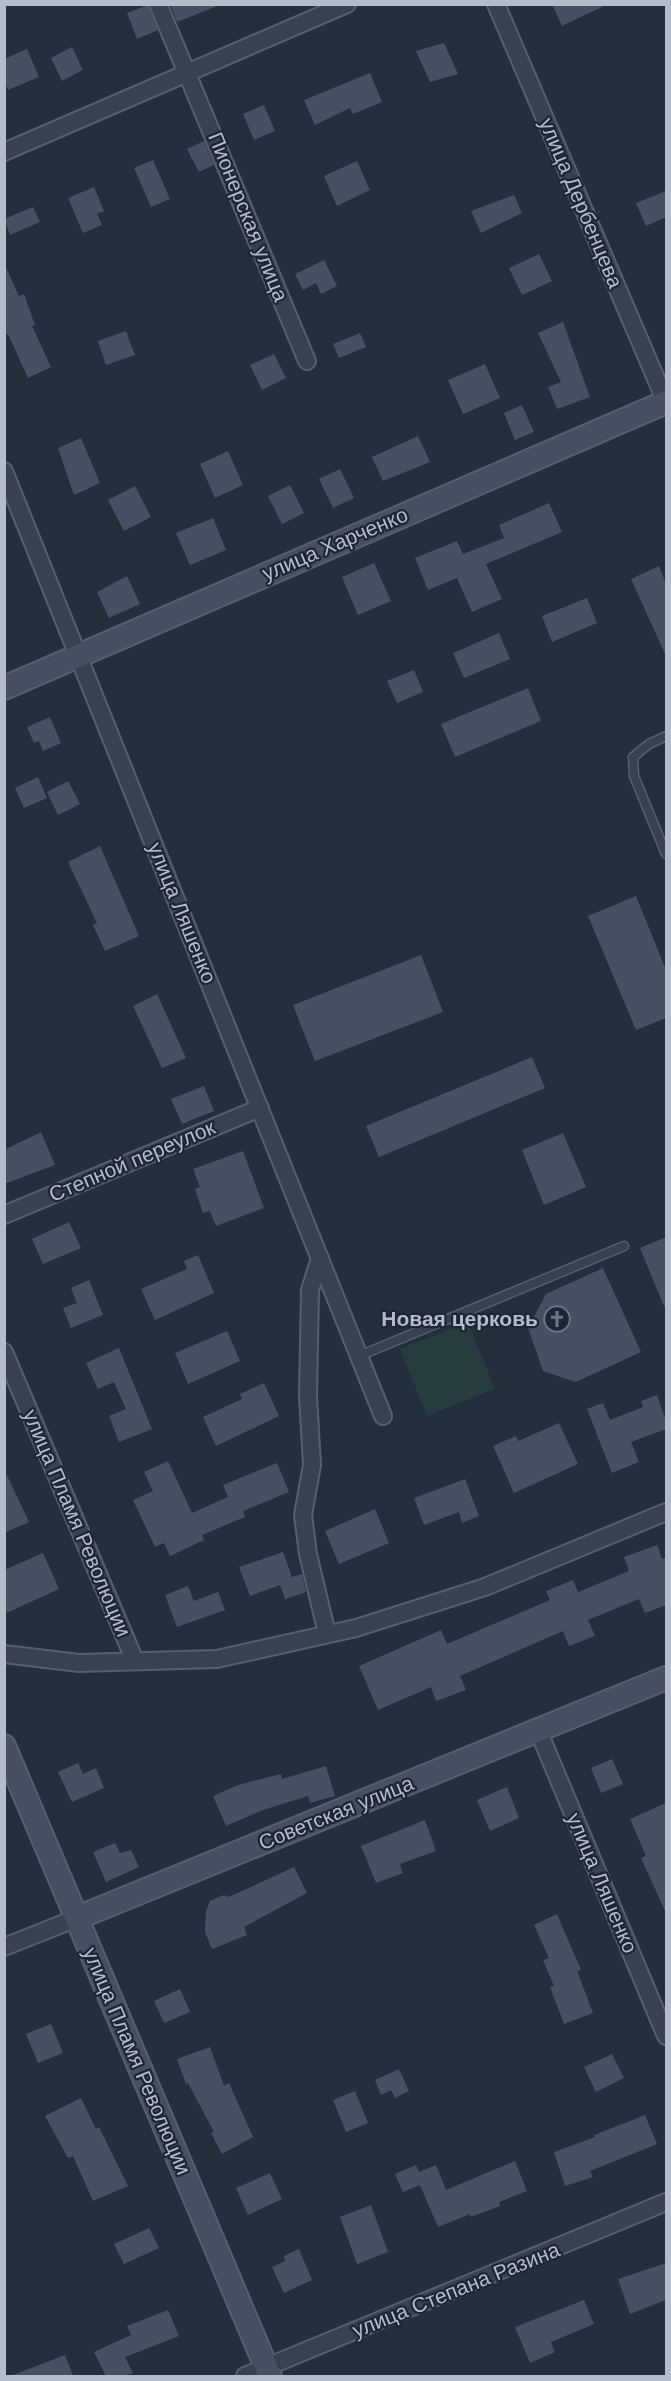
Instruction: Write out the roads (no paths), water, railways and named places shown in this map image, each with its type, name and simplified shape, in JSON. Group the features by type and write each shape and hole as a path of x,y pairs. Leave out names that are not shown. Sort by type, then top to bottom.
{"street":[{"name":"Пионерская улица","path":"158,4 307,361"},
{"path":"4,152 347,4"},
{"name":"улица Дербенцева","path":"496,4 666,402"},
{"name":"улица Харченко","path":"4,688 666,402"},
{"name":"улица Ляшенко","path":"4,471 383,1416"},
{"name":"Степной переулок","path":"4,1215 260,1108"},
{"path":"320,1258 310,1290 308,1396 312,1465 303,1515 308,1554 327,1634 356,1628 485,1587 666,1512"},
{"name":"улица Пламя Революции","path":"4,1353 135,1661"},
{"name":"улица Пламя Революции","path":"4,1654 79,1663 217,1659 327,1634"},
{"name":"Советская улица","path":"4,1947 666,1678"},
{"name":"улица Ляшенко","path":"538,1730 666,2036"},
{"name":"улица Пламя Революции","path":"4,1746 268,2372"},
{"name":"улица Степана Разина","path":"245,2376 268,2372 666,2202"}],"lane":[{"path":"666,736 649,744 633,757 634,776 666,854"},
{"path":"359,1356 624,1246"}],"place":[{"name":"Новая церковь","path":"557,1319"}]}
